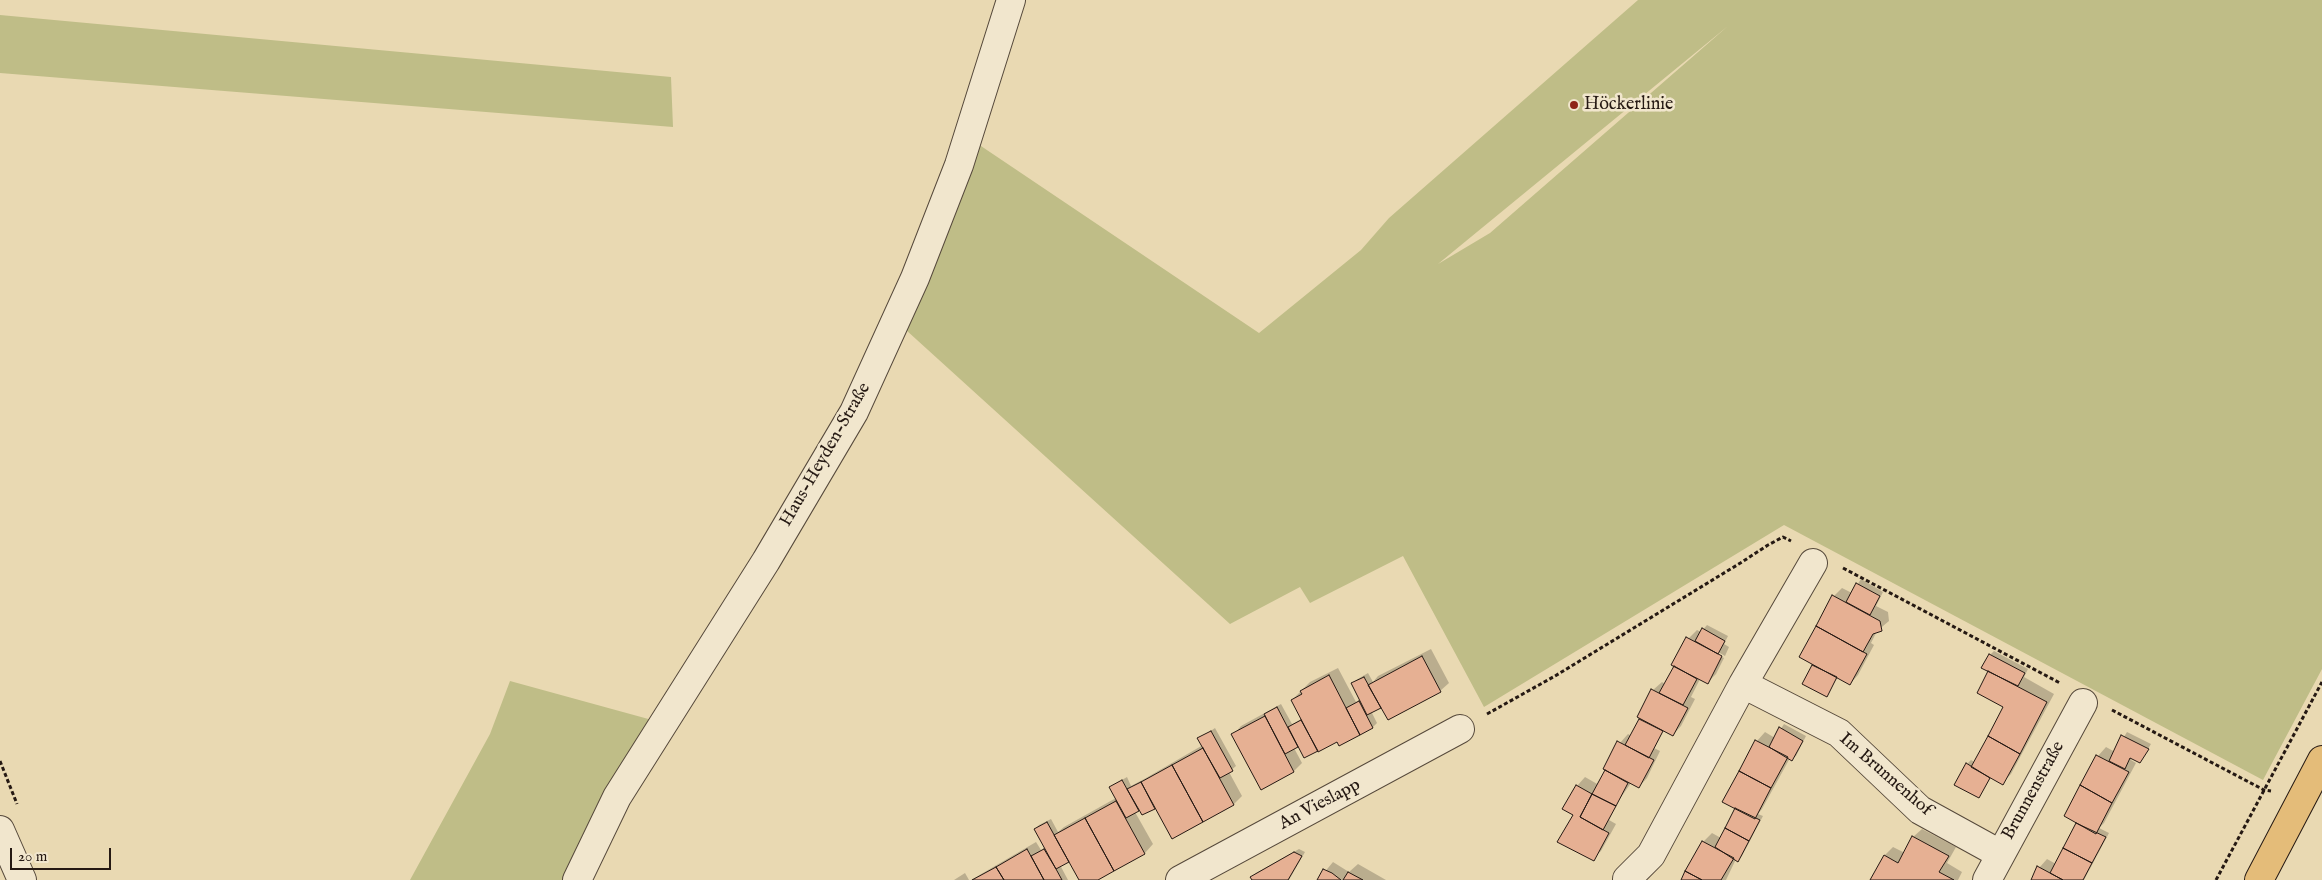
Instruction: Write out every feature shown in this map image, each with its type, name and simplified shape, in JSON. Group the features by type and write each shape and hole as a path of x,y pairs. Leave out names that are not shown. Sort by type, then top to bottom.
{"main road":[{"path":"2259,880 2322,760"}],"street":[{"name":"Haus-Heyden-Straße","path":"577,880 616,797 766,561 854,412 916,278 959,165 1011,0"},
{"path":"1627,879 1651,855 1742,684 1824,563"},
{"name":"Im Brunnenhof","path":"1742,684 1839,733 1920,810 2000,854"},
{"name":"Brunnenstraße","path":"1986,880 2085,699"},
{"name":"An Vieslapp","path":"1180,880 1460,729"},
{"path":"0,830 22,880"}],"path":[{"path":"1460,729 1555,676 1768,545 1783,537 1792,541"},
{"path":"1824,563 2264,790 2302,798"},
{"path":"2216,880 2322,682"}],"shaded area":[{"path":"1638,0 2322,0 2322,669 2263,780 1784,525 1484,707 1403,556 1310,603 1300,587 1230,624 906,330 975,142 1259,333 1361,250 1389,218","holes":["1728,26 1490,233 1438,264"]},
{"path":"0,15 671,77 673,127 0,73"},
{"path":"510,681 652,720 566,880 410,880 490,734"}],"building":[{"path":"1856,583 1880,596 1870,615 1846,602"},
{"path":"1832,595 1880,621 1882,631 1873,634 1863,652 1816,626"},
{"path":"1816,626 1867,654 1850,685 1799,657"},
{"path":"1702,628 1725,641 1718,654 1695,641"},
{"path":"1686,637 1722,656 1708,684 1671,665"},
{"path":"1989,654 2025,673 2018,686 1981,668"},
{"path":"1422,656 1441,692 1388,720 1368,685"},
{"path":"1812,665 1837,677 1827,697 1802,684"},
{"path":"1674,666 1697,679 1683,705 1659,693"},
{"path":"1988,671 2047,702 2020,754 1988,736 2003,707 1977,693"},
{"path":"1329,675 1360,735 1339,746 1337,742 1318,752 1291,700 1302,694 1300,691"},
{"path":"1364,677 1381,708 1367,715 1351,683"},
{"path":"1651,689 1688,708 1673,736 1637,717"},
{"path":"1359,701 1373,728 1360,735 1346,708"},
{"path":"1277,707 1298,747 1285,754 1264,714"},
{"path":"1265,716 1294,772 1261,790 1231,734"},
{"path":"1639,719 1663,731 1649,758 1625,745"},
{"path":"1301,720 1318,751 1304,758 1288,727"},
{"path":"1779,727 1803,741 1792,761 1769,747"},
{"path":"1211,731 1233,771 1220,778 1197,738"},
{"path":"2121,735 2149,749 2140,763 2130,758 2125,769 2109,761"},
{"path":"1988,736 2020,754 2003,785 1971,767"},
{"path":"1755,740 1788,757 1771,788 1739,771"},
{"path":"1617,741 1654,760 1639,788 1603,769"},
{"path":"1203,748 1234,805 1203,822 1172,765"},
{"path":"2096,755 2129,772 2112,803 2080,785"},
{"path":"1966,763 1990,778 1979,798 1954,785"},
{"path":"1172,765 1203,822 1172,839 1141,782"},
{"path":"1605,770 1628,783 1616,806 1592,794"},
{"path":"1739,771 1771,788 1755,819 1722,802"},
{"path":"1122,780 1139,811 1126,818 1109,787"},
{"path":"1141,782 1155,809 1142,815 1127,789"},
{"path":"1576,785 1592,794 1580,817 1609,833 1594,861 1557,842 1573,815 1562,809"},
{"path":"2080,785 2112,803 2096,834 2064,816"},
{"path":"1592,794 1616,806 1603,830 1580,817"},
{"path":"1116,801 1145,854 1114,871 1085,818"},
{"path":"1735,808 1760,820 1749,841 1725,828"},
{"path":"1085,818 1114,871 1098,880 1079,880 1054,835"},
{"path":"1047,822 1069,862 1056,869 1034,829"},
{"path":"2076,823 2106,837 2092,863 2063,848"},
{"path":"1725,828 1749,841 1738,862 1715,847"},
{"path":"1912,836 1949,856 1939,872 1954,880 1870,880 1884,855 1898,863"},
{"path":"1702,841 1734,858 1721,880 1702,880 1685,871"},
{"path":"2063,848 2092,863 2083,880 2063,880 2050,873"},
{"path":"1027,849 1044,880 1004,880 996,867"},
{"path":"1044,849 1062,880 1044,880 1031,856"},
{"path":"1294,852 1302,856 1288,880 1252,880 1250,877"},
{"path":"2037,866 2063,880 2031,880"},
{"path":"996,867 1004,880 972,880"},
{"path":"1323,869 1332,873 1341,880 1317,880"},
{"path":"1685,871 1702,880 1681,880"},
{"path":"1348,872 1363,880 1343,880"}],"place":[{"name":"Höckerlinie","path":"1574,105"}]}
